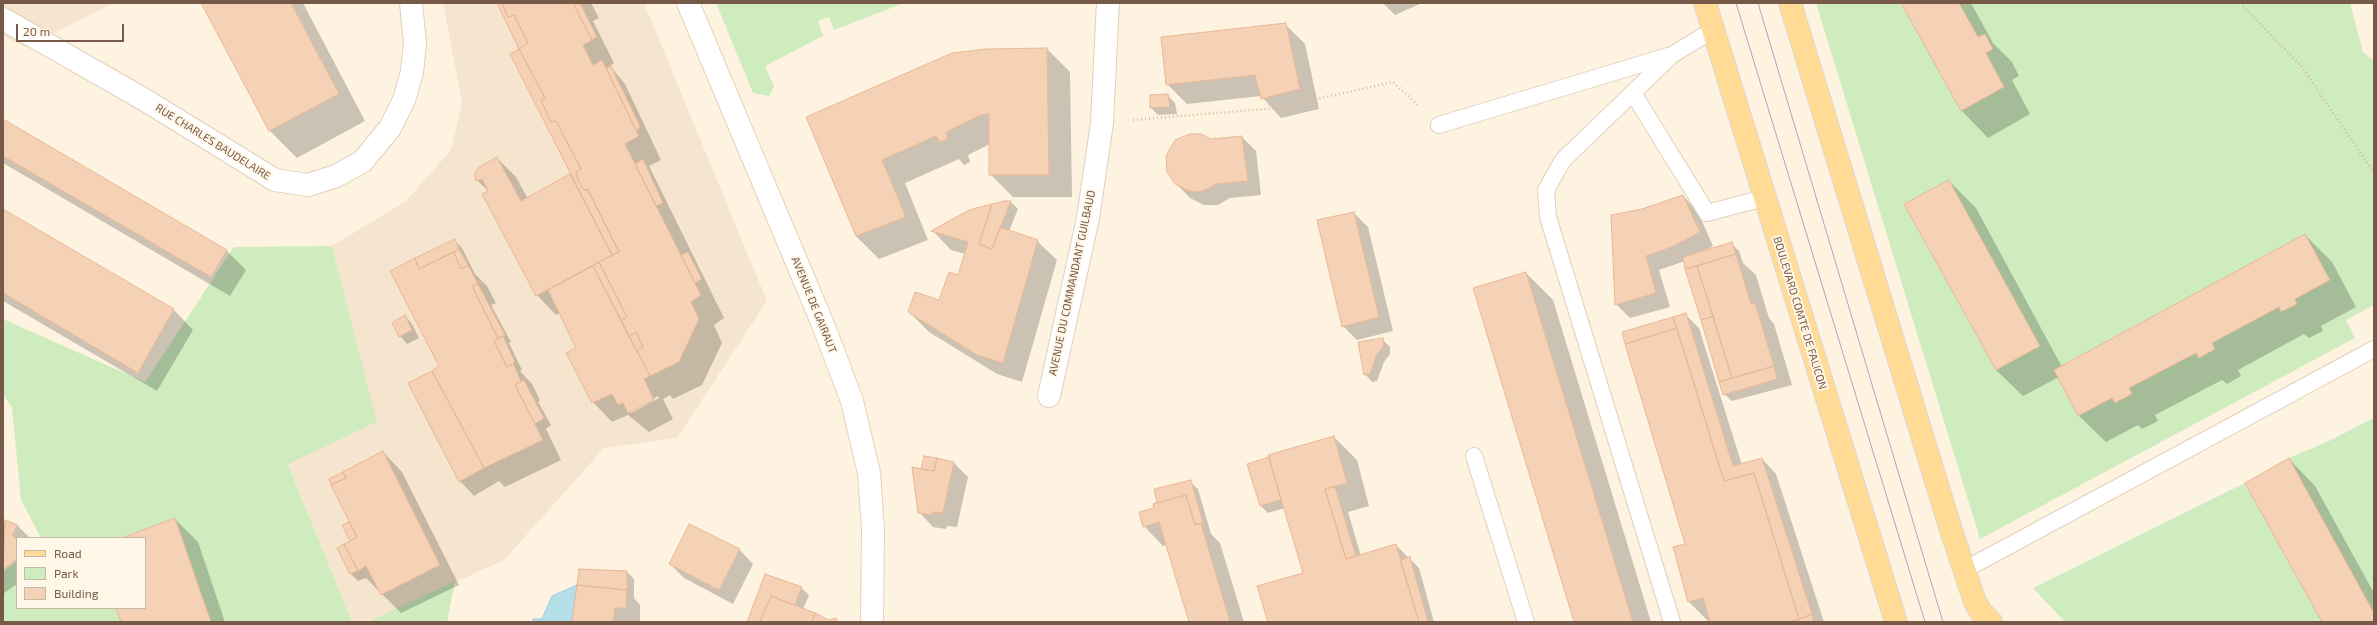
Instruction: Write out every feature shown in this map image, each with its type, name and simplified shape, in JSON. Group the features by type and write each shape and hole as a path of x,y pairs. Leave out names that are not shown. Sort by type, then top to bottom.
{"main road":[{"name":"BOULEVARD COMTE DE FALICON","path":"1705,3 1896,622"},
{"path":"1790,3 1964,570 1975,602 1986,620"}],"street":[{"name":"RUE CHARLES BAUDELAIRE","path":"3,19 145,100 275,180 308,186 336,176 362,162 390,128 404,100 412,72 415,43 411,3"},
{"name":"AVENUE DE GAIRAUT","path":"688,3 824,327 852,401 869,473 873,529 872,622"},
{"name":"AVENUE DU COMMANDANT GUILBAUD","path":"1049,396 1088,218 1102,123 1108,3"}],"lane":[{"path":"1672,622 1548,217 1546,190 1563,160 1672,55 1713,30"},
{"path":"1439,124 1672,55"},
{"path":"1633,93 1707,213 1764,198"},
{"path":"1964,570 2374,349"},
{"path":"1474,456 1526,622"}],"path":[{"path":"2240,3 2302,67 2374,173"},
{"path":"1102,123 1276,108 1393,82 1439,124"}],"shaded area":[{"path":"3,3 114,3 25,47 3,36"},
{"path":"443,3 644,3 767,301 677,438 604,448 504,560 368,622 352,622 288,463 377,422 332,246 406,201 451,150 462,103"}],"green space":[{"path":"716,3 904,3 834,30 829,17 818,21 823,36 765,66 774,86 769,96 753,93"},
{"path":"1816,3 2350,3 2363,52 2374,61 2374,305 2346,320 2355,338 1980,539"},
{"path":"332,246 377,422 288,464 352,622 3,622 3,572 16,562 16,609 146,609 146,537 40,537 21,500 12,408 3,394 3,319 145,382 234,247"},
{"path":"2374,418 2374,622 2065,622 2033,588 2245,483 2289,458 2331,440"},
{"path":"455,581 447,622 368,622"}],"water":[{"path":"577,585 572,622 533,622 533,619 542,619 552,596"}],"building":[{"path":"201,3 291,3 339,94 269,131"},
{"path":"497,3 502,3 508,17 514,15 528,43 519,49"},
{"path":"502,3 573,3 592,40 583,45 593,65 602,60 639,136 625,144 701,295 691,302 699,319 679,362 650,376 637,351 643,347 636,332 629,337 621,321 627,317 599,262 619,252 588,190 584,190 578,180 576,172 581,169 556,121 551,122 541,100 545,98 519,49 528,43 514,15 508,17"},
{"path":"573,3 580,3 597,37 592,40"},
{"path":"1901,3 1959,3 1978,37 1985,34 1993,49 1986,53 2004,87 1961,111"},
{"path":"1286,23 1300,89 1261,99 1255,75 1166,85 1161,37"},
{"path":"1047,48 1049,175 989,175 989,114 981,115 946,132 948,139 940,142 936,136 882,160 906,217 856,236 806,117 952,53 986,49"},
{"path":"519,49 545,98 541,100 551,122 556,121 581,169 576,172 578,180 584,190 588,190 619,252 612,255 510,54"},
{"path":"611,66 639,124 640,128 636,130 606,68"},
{"path":"1168,94 1170,107 1150,108 1150,95"},
{"path":"3,119 227,250 211,277 3,156"},
{"path":"1190,134 1201,134 1211,139 1242,136 1248,181 1216,184 1203,191 1196,192 1189,191 1175,184 1167,172 1166,156 1175,140"},
{"path":"497,157 521,201 570,174 612,255 536,296 482,194 488,191 482,179 476,181 474,174 478,168"},
{"path":"643,159 663,203 656,206 635,164"},
{"path":"1949,180 2040,346 1996,370 1904,204"},
{"path":"1683,195 1700,232 1672,247 1646,256 1656,293 1615,305 1611,215 1642,209"},
{"path":"1011,201 992,249 979,244 992,204"},
{"path":"992,204 979,244 992,249 1000,227 1038,240 1003,363 977,355 908,312 915,292 939,300 949,272 958,275 968,242 931,231 969,210"},
{"path":"3,209 174,309 138,373 3,293"},
{"path":"1354,212 1379,317 1342,327 1317,220"},
{"path":"2305,234 2330,280 2295,299 2297,304 2281,312 2279,307 2212,343 2215,349 2199,358 2196,353 2129,388 2132,394 2115,403 2112,398 2078,416 2054,370"},
{"path":"455,239 459,249 419,269 415,258"},
{"path":"1732,242 1736,254 1685,269 1683,257"},
{"path":"459,249 468,265 461,269 454,252"},
{"path":"454,252 461,269 468,265 478,284 472,286 498,338 494,341 507,367 513,363 521,381 515,385 543,440 484,468 432,371 439,366 390,271 415,258 419,269"},
{"path":"688,252 702,279 695,283 681,255"},
{"path":"1736,254 1751,304 1755,303 1774,366 1732,378 1697,266"},
{"path":"599,262 627,317 621,321 593,266"},
{"path":"593,266 650,376 644,379 654,400 628,413 623,403 618,405 612,394 592,403 566,353 576,348 548,290"},
{"path":"1697,266 1713,316 1701,320 1685,269"},
{"path":"1526,272 1633,622 1574,622 1473,288"},
{"path":"478,284 505,335 498,338 472,286"},
{"path":"1686,313 1733,466 1762,458 1812,614 1799,619 1754,473 1724,481 1673,317"},
{"path":"405,315 412,330 399,337 392,323"},
{"path":"1713,316 1732,378 1719,382 1701,320"},
{"path":"1673,317 1677,328 1625,344 1622,332"},
{"path":"1677,328 1724,481 1754,473 1799,619 1789,622 1710,622 1703,598 1688,602 1673,547 1685,544 1625,344"},
{"path":"636,332 643,347 637,351 629,337"},
{"path":"503,336 515,362 507,367 494,341"},
{"path":"1383,338 1384,346 1377,354 1370,374 1364,375 1358,342"},
{"path":"1774,366 1777,379 1723,395 1719,382"},
{"path":"432,371 484,468 459,482 408,383"},
{"path":"524,380 544,418 535,424 515,385"},
{"path":"1334,436 1347,483 1325,489 1346,559 1396,544 1419,622 1268,622 1257,586 1303,573 1268,455"},
{"path":"383,451 440,565 381,595 366,566 358,571 344,544 357,537 331,485 346,478 343,472"},
{"path":"924,456 937,458 934,471 921,469"},
{"path":"1269,457 1281,500 1260,506 1247,464"},
{"path":"937,458 954,462 943,513 933,512 932,515 918,513 912,467 934,471"},
{"path":"2289,458 2374,613 2374,622 2322,622 2245,483"},
{"path":"343,472 346,478 331,485 329,479"},
{"path":"1191,480 1203,523 1195,525 1186,495 1157,503 1154,489"},
{"path":"1335,487 1356,556 1346,559 1325,489"},
{"path":"1186,495 1195,525 1201,523 1230,622 1189,622 1159,522 1143,527 1139,512 1154,508 1153,504"},
{"path":"175,518 211,622 121,622 116,609 146,609 146,537 125,537"},
{"path":"5,520 18,525 12,535 16,539 16,560 3,570"},
{"path":"349,522 357,537 350,541 342,525"},
{"path":"689,524 740,549 719,590 669,564"},
{"path":"344,544 358,571 350,574 337,548"},
{"path":"1410,557 1428,622 1419,622 1400,560"},
{"path":"579,569 627,571 627,590 577,585"},
{"path":"765,574 802,587 795,605 771,596 760,622 747,622"},
{"path":"577,585 627,590 626,608 615,608 613,622 572,622"},
{"path":"771,596 815,613 812,622 760,622"},
{"path":"815,613 829,620 836,618 837,622 812,622"},
{"path":"1812,614 1814,622 1789,622 1799,619"}],"tram line":[{"path":"1736,3 1925,622"},
{"path":"1758,3 1943,622"}]}
